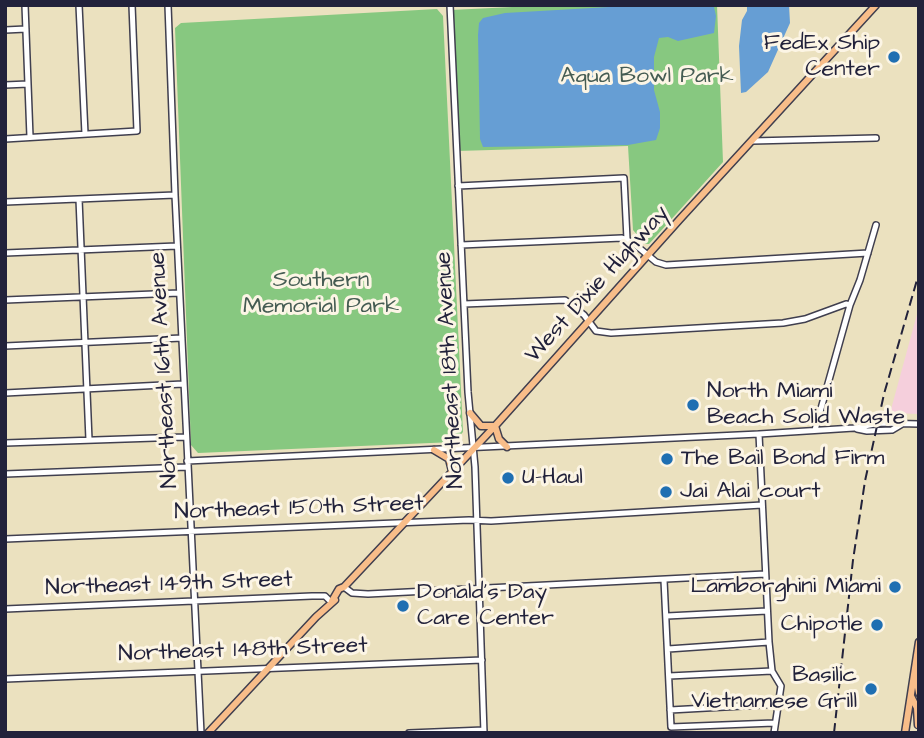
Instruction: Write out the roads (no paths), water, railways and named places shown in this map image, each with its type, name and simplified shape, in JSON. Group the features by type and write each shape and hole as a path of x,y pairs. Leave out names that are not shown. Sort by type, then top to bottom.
{"main road":[{"name":"West Dixie Highway","path":"208,733 474,449 876,5"},
{"path":"470,412 481,426 495,426 499,439 507,447"},
{"path":"434,450 449,459 452,471"},
{"path":"905,733 919,642"},
{"path":"915,668 919,693"},
{"path":"911,696 917,708 917,733"}],"street":[{"path":"25,5 30,137"},
{"path":"79,5 85,134"},
{"path":"5,139 137,131 132,5"},
{"name":"Northeast 16th Avenue","path":"168,5 174,195 201,733"},
{"name":"Northeast 18th Avenue","path":"450,5 464,304 474,449 484,731"},
{"path":"5,30 26,29"},
{"path":"5,85 28,84"},
{"path":"752,141 876,138"},
{"path":"458,186 624,178 627,239"},
{"path":"5,202 174,195"},
{"path":"79,198 89,440"},
{"path":"815,430 850,305 876,225"},
{"path":"461,245 627,239 660,264 666,265 868,253"},
{"path":"5,253 177,246"},
{"path":"5,300 179,293"},
{"path":"464,304 565,300 579,310 598,332 770,323 805,319 836,307 850,305"},
{"path":"5,346 182,338"},
{"path":"5,393 183,384"},
{"path":"5,474 854,428 867,431 892,430 902,424 919,424"},
{"path":"759,434 768,642 772,671 780,686 774,733"},
{"path":"5,443 186,437"},
{"name":"Northeast 150th Street","path":"5,539 476,521 762,505"},
{"path":"344,587 352,593 368,594 765,574"},
{"path":"664,580 671,727 774,723"},
{"name":"Northeast 149th Street","path":"5,609 312,596 325,596 332,601"},
{"path":"667,616 767,611"},
{"path":"668,649 768,642"},
{"name":"Northeast 148th Street","path":"5,679 482,660"},
{"path":"669,676 772,671"},
{"path":"670,710 779,704"},
{"path":"409,733 484,731"}],"water":[{"path":"644,5 711,5 716,16 714,33 678,41 668,37 659,38 654,57 654,90 660,112 660,128 656,140 628,145 483,147 480,139 478,35 479,23 483,18 505,13"},
{"path":"747,5 789,5 790,23 768,72 746,92 741,93 739,46"}],"railway":[{"path":"834,733 853,560 865,481 884,394 919,273"}],"place":[{"name":"FedEx Ship Center","path":"894,57"},
{"name":"North Miami Beach Solid Waste","path":"693,405"},
{"name":"The Bail Bond Firm","path":"667,459"},
{"name":"U-Haul","path":"508,478"},
{"name":"Jai Alai court","path":"666,492"},
{"name":"Lamborghini Miami","path":"895,587"},
{"name":"Donald's Day Care Center","path":"403,606"},
{"name":"Chipotle","path":"877,625"},
{"name":"Basilic Vietnamese Grill","path":"871,689"}],"park label":[{"name":"Aqua Bowl Park","path":"647,77"},
{"name":"Southern Memorial Park","path":"321,294"}]}
